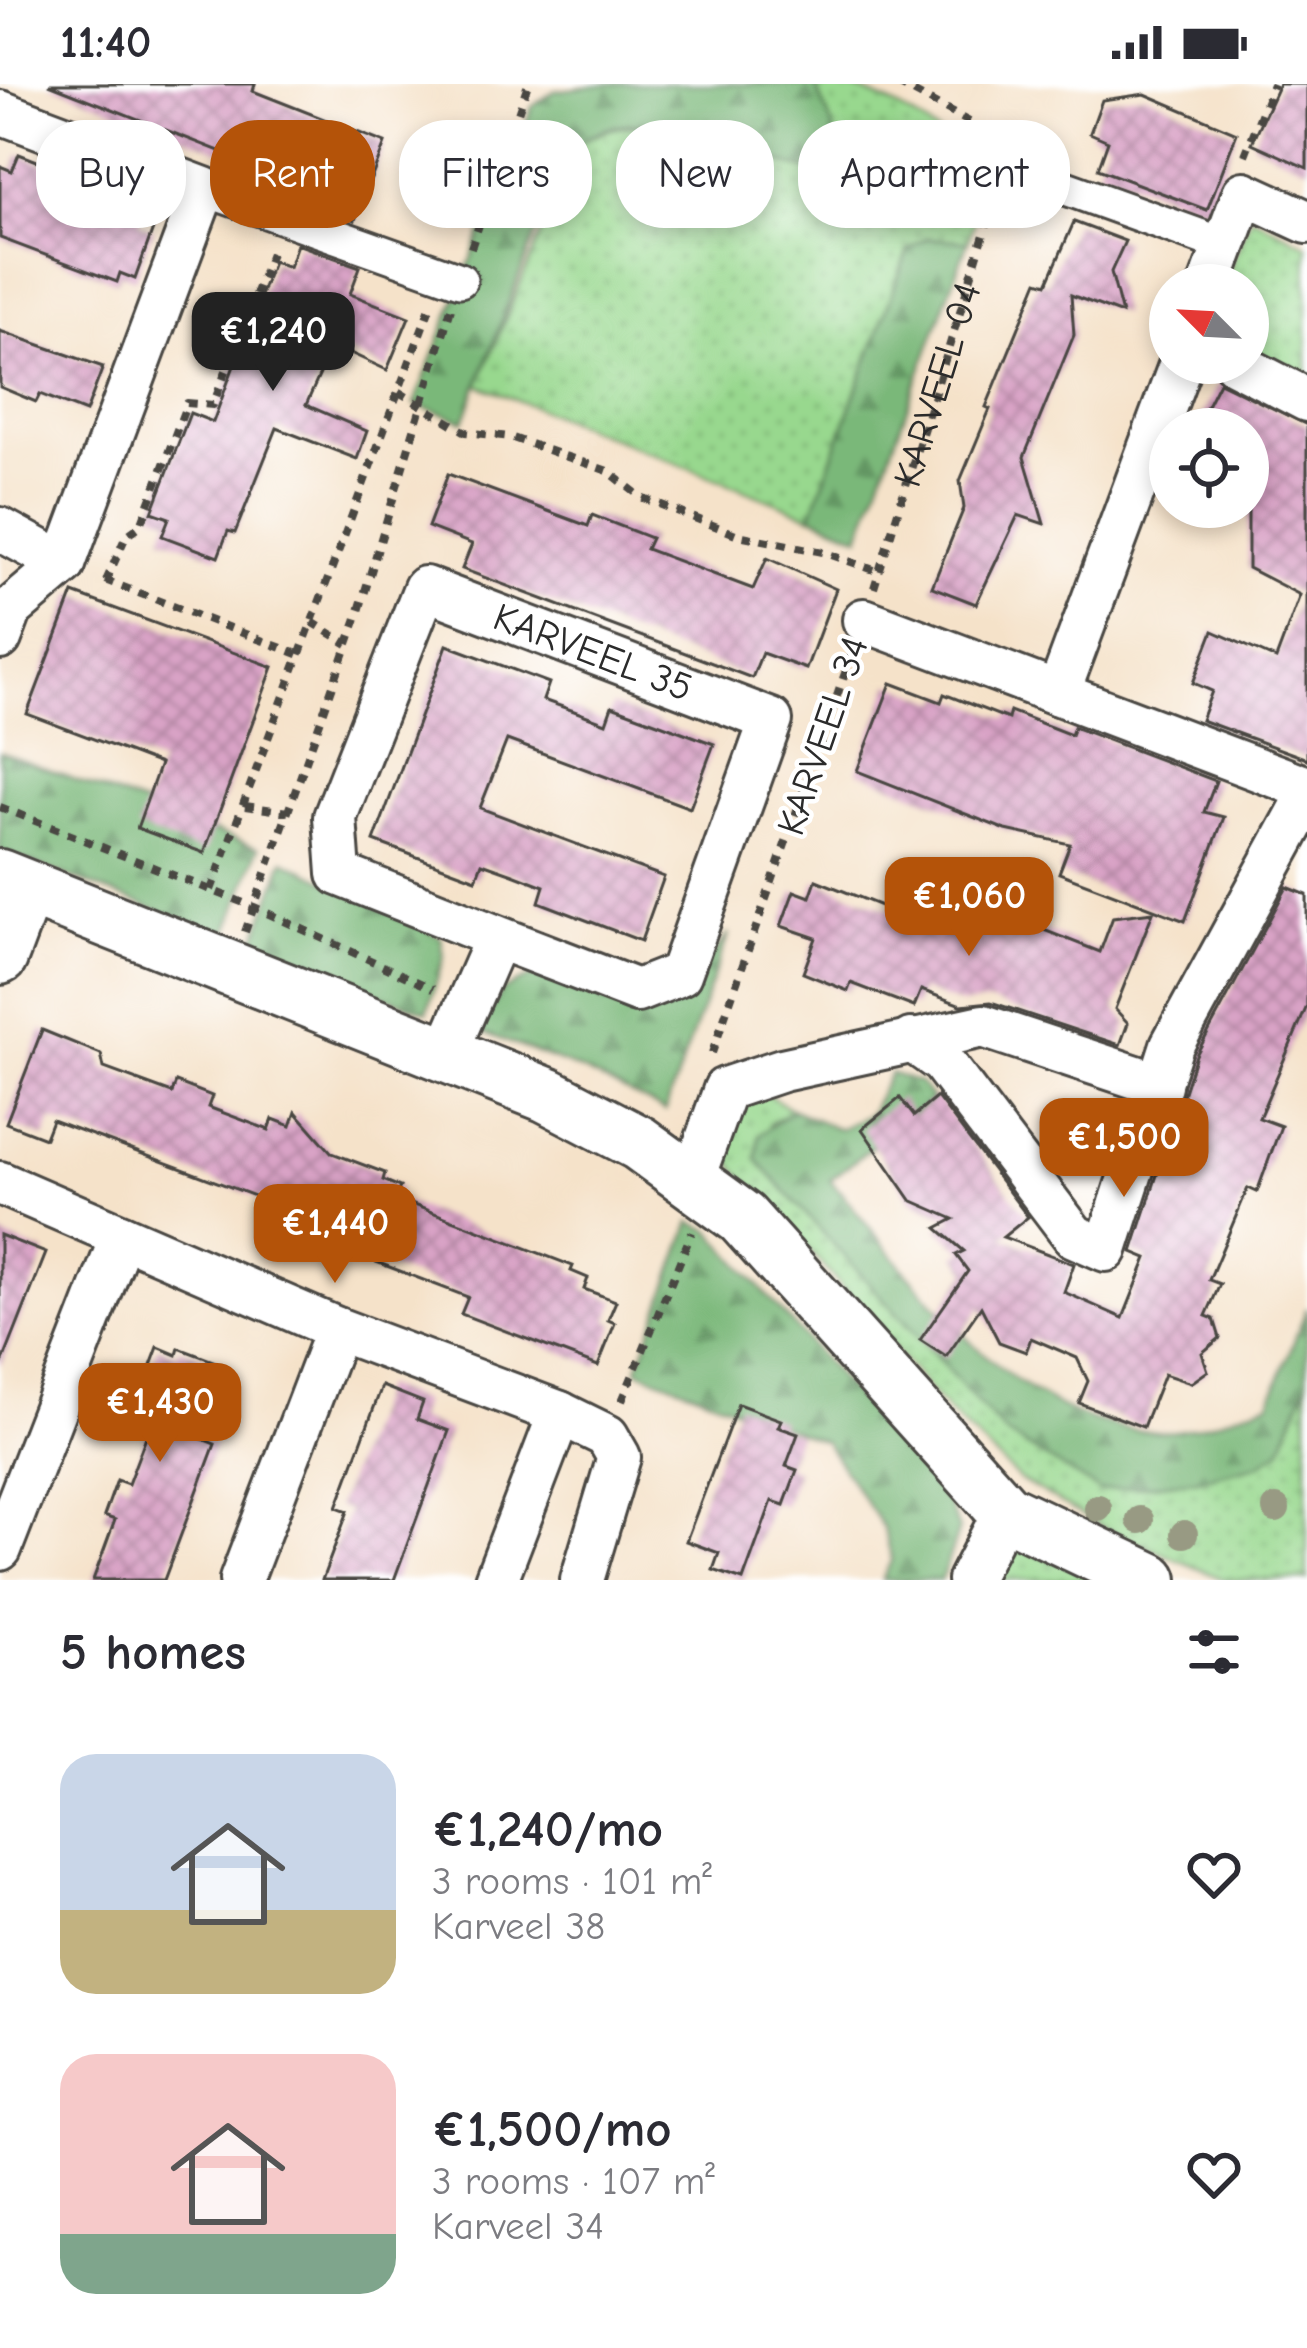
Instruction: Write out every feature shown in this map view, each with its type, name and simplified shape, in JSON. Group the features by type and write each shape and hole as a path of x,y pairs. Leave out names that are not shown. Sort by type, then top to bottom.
{"street":[{"path":"0,112 210,191"},
{"path":"4,617 64,565 204,189"},
{"path":"1070,189 1224,245"},
{"path":"1217,264 1244,193 1307,222"},
{"path":"323,228 452,277"},
{"path":"1269,380 1307,400"},
{"path":"1058,694 1173,384"},
{"path":"0,530 64,565"},
{"name":"KARVEEL 35","path":"425,588 771,720 680,974 637,991 497,938 339,874 335,817 425,588"},
{"name":"KARVEEL 34","path":"863,620 1307,788"},
{"path":"911,1040 942,1062 1074,1236 1106,1250 1172,1046 1307,798"},
{"path":"0,957 13,883 547,1095 701,1185 742,1218 1005,1511 1150,1580"},
{"path":"445,1056 497,938"},
{"path":"701,1185 725,1090 744,1080 911,1040 983,1026 1160,1085"},
{"path":"0,1183 338,1329 560,1413 607,1436 619,1456 582,1580"},
{"path":"0,1549 122,1236"},
{"path":"242,1580 338,1329"},
{"path":"496,1580 560,1413"},
{"path":"969,1580 1005,1511"}],"path":[{"path":"211,890 399,392 452,277 528,84"},
{"path":"898,84 966,120"},
{"path":"1244,193 1232,188 1273,84"},
{"path":"106,580 126,536 141,525 188,403 213,405 281,228"},
{"name":"KARVEEL 04","path":"863,620 987,228"},
{"path":"230,973 349,644 422,402 452,277"},
{"path":"399,392 466,432 510,437 608,471 641,497 738,535 823,552 880,572"},
{"path":"64,565 300,655"},
{"name":"KARVEEL 34","path":"710,1060 863,620"},
{"path":"312,622 349,644"},
{"path":"245,806 288,812"},
{"path":"0,807 254,907 467,1005"},
{"path":"607,1436 701,1185"}],"green space":[{"path":"606,84 814,84 829,120 798,120 798,167 774,160 774,120 616,120 616,126 592,135 592,120 527,120 532,107 554,91"},
{"path":"814,84 860,91 918,120 829,120"},
{"path":"616,129 616,228 774,228 774,158 798,167 798,228 972,228 968,241 926,238 908,250 811,516 478,385 544,228 592,228 592,137"},
{"path":"1251,216 1307,245 1307,384 1269,365 1269,264 1232,264"},
{"path":"484,228 539,228 464,421 414,404"},
{"path":"926,238 968,241 860,536 811,516 908,250"},
{"path":"0,752 259,848 226,936 0,851"},
{"path":"284,860 441,937 444,957 427,1012 253,946"},
{"path":"729,933 665,1111 581,1070 479,1031 502,991 551,967 634,999 669,997 686,985"},
{"path":"890,1073 920,1083 932,1099 830,1180 970,1341 1010,1375 1054,1403 1101,1423 1168,1432 1270,1402 1307,1308 1307,1383 1281,1449 1260,1464 1201,1479 1100,1491 1006,1434 756,1159 759,1135 793,1110 839,1129 869,1114"},
{"path":"765,1093 793,1110 769,1124 1006,1434 1281,1449 1307,1383 1307,1580 1225,1580 1114,1533 1020,1480 948,1412 732,1163 727,1146 736,1104"},
{"path":"691,1222 710,1230 946,1500 959,1530 941,1580 882,1580 892,1559 883,1528 825,1442 637,1370"},
{"path":"1006,1542 1106,1580 990,1580"}],"building":[{"path":"49,84 255,84 253,91 327,120 210,120 210,147 186,138 186,120 141,120"},
{"path":"1279,84 1307,84 1307,168 1252,143"},
{"path":"1145,94 1237,133 1207,210 1098,169 1108,141 1090,133 1102,100"},
{"path":"375,139 385,143 375,169"},
{"path":"19,154 36,161 36,228 153,229 135,279 120,273 117,282 0,238 0,166 12,171"},
{"path":"1074,222 1125,241 1111,272 1122,314 1071,295 1074,335 1024,457 1044,524 1018,515 976,604 932,587 964,508 960,481 990,409 986,407 1038,281 1047,284"},
{"path":"297,244 360,267 350,294 409,317 387,370 333,345 306,405 367,431 357,459 277,428 235,533 228,531 218,557 162,536 169,518 152,512 190,413 213,422 273,261 289,267"},
{"path":"0,331 103,367 86,412 40,394 36,402 0,387"},
{"path":"1218,384 1223,384 1307,425 1307,759 1201,720 1212,691 1193,683 1213,631 1276,659 1300,595 1248,568 1248,528 1269,528 1269,408 1206,408"},
{"path":"448,474 588,526 592,515 651,538 646,549 753,589 767,558 836,589 806,669 762,653 752,678 462,569 472,544 428,527"},
{"path":"73,593 273,667 204,853 137,828 160,764 27,714"},
{"path":"447,645 549,683 543,700 606,723 612,706 714,744 690,808 507,740 480,808 664,877 641,941 539,902 544,886 513,874 482,863 476,879 374,841"},
{"path":"891,683 941,702 944,694 1008,719 1010,711 1071,735 1074,727 1216,781 1204,812 1224,817 1185,921 1059,873 1070,844 1006,830 857,771"},
{"path":"816,880 911,918 965,923 972,902 1100,952 1113,917 1153,912 1115,1009 1128,1023 1120,1045 991,1002 961,1005 921,990 914,1007 851,983 848,991 803,973 816,938 781,926 794,891 810,897"},
{"path":"1287,887 1307,895 1307,1006 1259,1118 1281,1126 1257,1192 1248,1188 1209,1280 1220,1284 1206,1316 1214,1319 1220,1338 1202,1353 1208,1371 1191,1383 1164,1374 1143,1427 1079,1403 1088,1381 1077,1358 1031,1338 1026,1352 999,1342 981,1307 946,1357 920,1340 968,1271 956,1255 964,1251 937,1228 954,1219 911,1200 862,1129 900,1098 914,1116 937,1097 1028,1217 1003,1237 1074,1264 1064,1292 1123,1318 1147,1258 1132,1252 1196,1055"},
{"path":"42,1030 101,1054 104,1068 172,1093 176,1082 212,1096 208,1107 269,1130 273,1119 291,1126 296,1112 332,1153 385,1173 383,1180 400,1187 395,1198 573,1266 571,1271 588,1278 584,1289 616,1301 608,1320 615,1323 598,1366 461,1314 468,1297 371,1260 377,1242 52,1120 45,1138 6,1123"},
{"path":"0,1235 46,1253 2,1364 0,1363"},
{"path":"158,1347 177,1355 179,1348 224,1365 197,1437 215,1444 164,1580 93,1580 115,1520 104,1516 117,1480 128,1484 150,1426 109,1411 124,1374 146,1379"},
{"path":"382,1386 423,1402 417,1419 449,1431 394,1580 322,1580 348,1511 337,1507"},
{"path":"738,1404 781,1420 778,1427 798,1434 786,1466 797,1470 784,1505 772,1501 743,1580 713,1570 719,1553 686,1541"}]}
